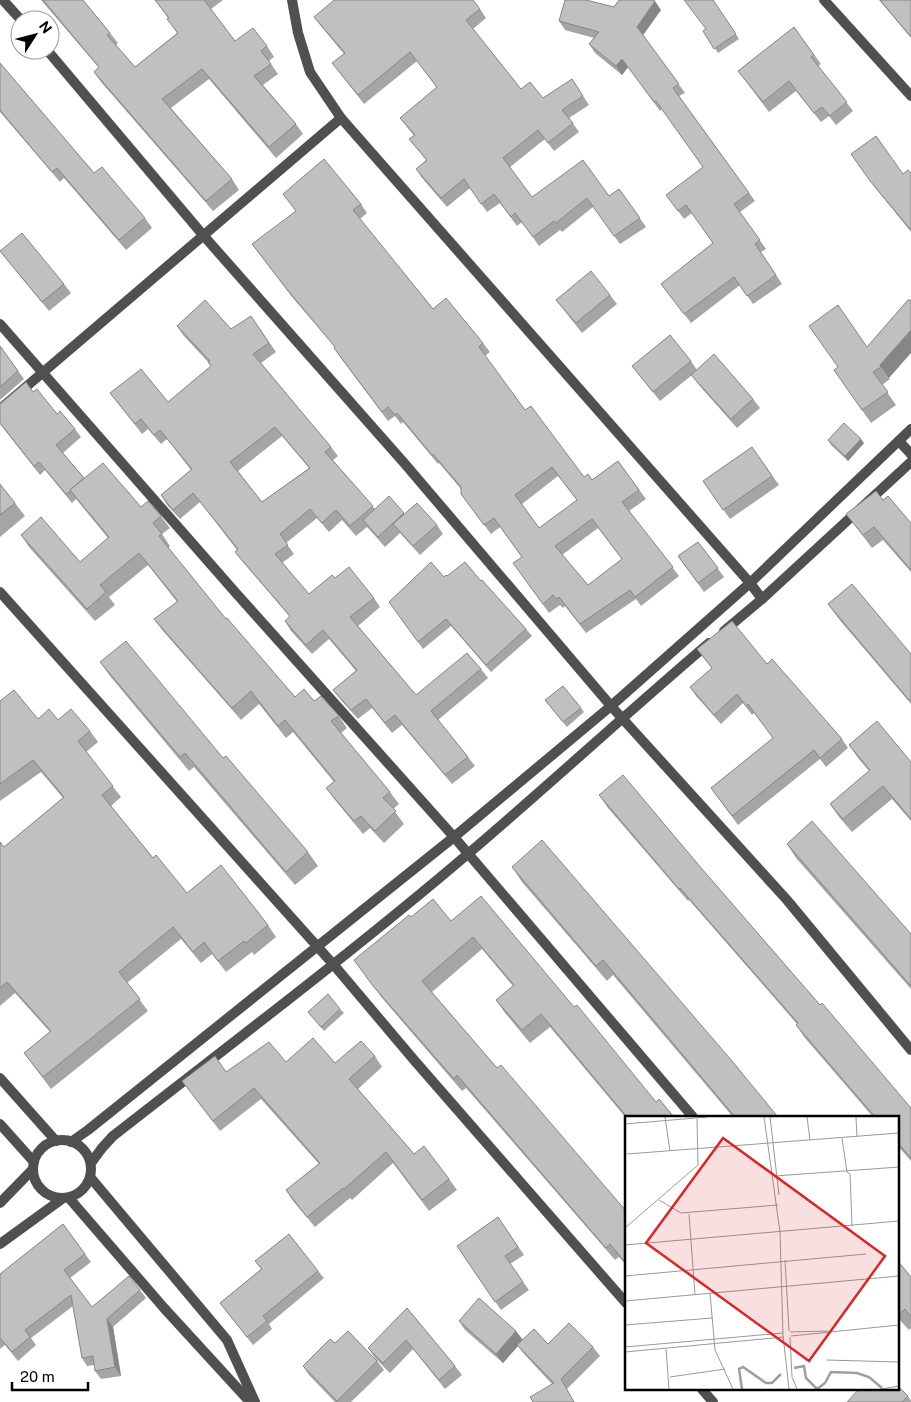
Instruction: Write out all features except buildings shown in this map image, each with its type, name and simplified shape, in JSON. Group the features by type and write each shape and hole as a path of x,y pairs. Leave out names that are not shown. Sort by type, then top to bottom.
{"street":[{"path":"3,0 12,10"},
{"path":"292,0 298,33 310,72 341,118 762,599"},
{"path":"824,0 911,96"},
{"path":"55,60 203,235 405,464 611,706 787,900 911,1050"},
{"path":"0,409 341,118"},
{"path":"0,324 454,837 693,1116"},
{"path":"71,1142 454,837 611,706 750,584 911,429"},
{"path":"899,441 911,454"},
{"path":"91,1163 113,1136 333,964 468,853 762,599 911,462"},
{"path":"0,592 333,964 625,1302"},
{"path":"0,1078 56,1141"},
{"path":"0,1124 34,1165 37,1183 41,1190 54,1197 66,1198 250,1402"},
{"path":"0,1203 34,1165 42,1148 56,1141 71,1142 80,1146 87,1154 91,1163 90,1177 84,1189 66,1198 0,1244"},
{"path":"90,1177 228,1340 255,1402"},
{"path":"703,1390 713,1402"}]}
